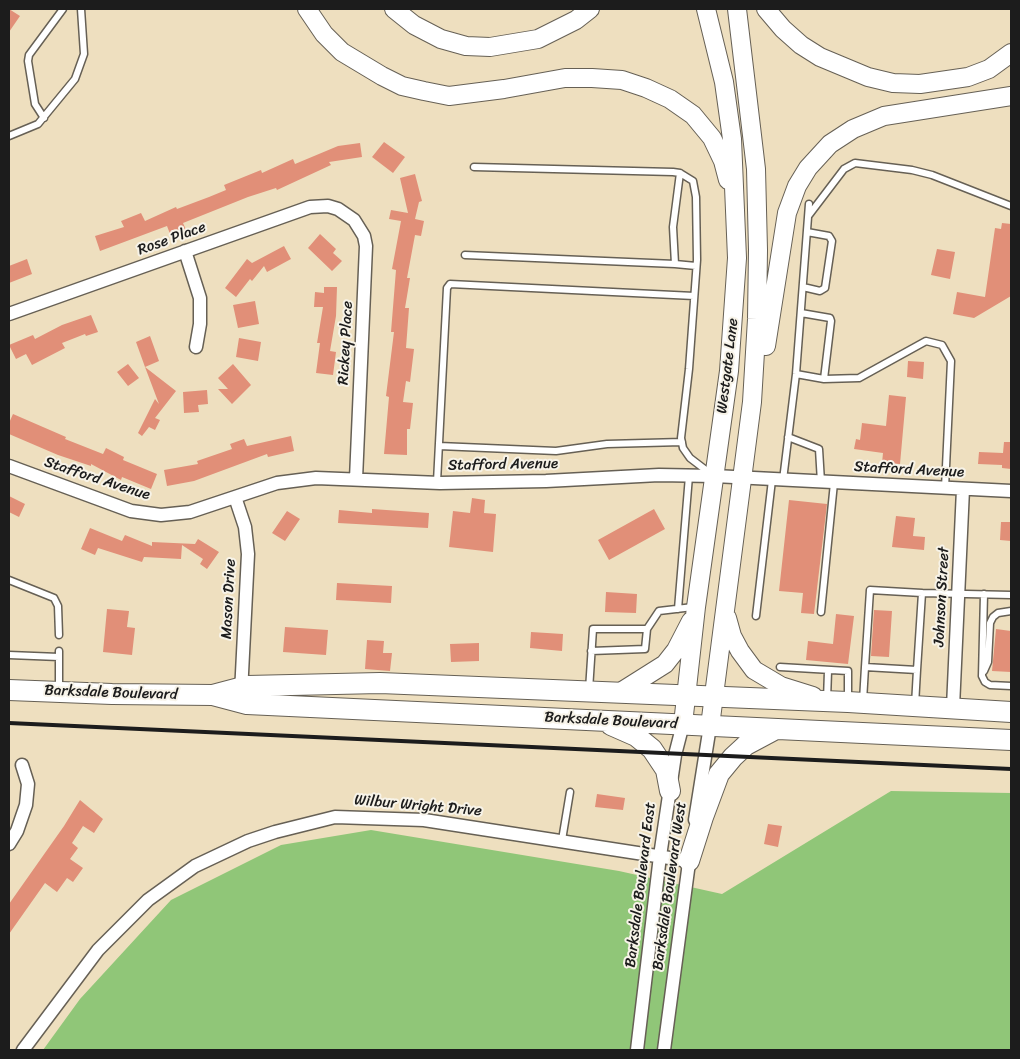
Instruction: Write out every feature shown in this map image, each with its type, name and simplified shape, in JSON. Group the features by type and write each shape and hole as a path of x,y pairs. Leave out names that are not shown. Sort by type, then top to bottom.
{"main road":[{"path":"306,9 324,34 342,52 360,64 402,86 449,96 504,89 565,78 592,78 622,80 670,99 693,115 712,138 723,161 737,216"},
{"path":"394,9 414,25 441,39 466,46 490,47 538,40 576,20 590,9"},
{"name":"Westgate Lane","path":"683,724 696,609 729,371 736,301 737,216 732,139 724,82 706,9"},
{"name":"Westgate Lane","path":"710,726 752,402 758,284 758,213 752,125 737,9"},
{"path":"766,9 801,45 820,57 868,77 893,83 920,84 968,77 989,69 1011,53"},
{"path":"752,402 764,357 780,244 787,213 797,186 808,168 830,144 853,129 884,116 1011,96"},
{"path":"726,604 732,636 754,670 781,686 827,701"},
{"path":"619,693 665,664 676,650 696,609"},
{"name":"Barksdale Boulevard","path":"241,695 348,682 856,702 1011,712"},
{"path":"442,713 443,685"},
{"name":"Barksdale Boulevard","path":"9,690 241,695 442,713 1011,740"},
{"path":"951,737 953,707"},
{"path":"600,720 630,732 646,743 666,770 670,791"},
{"path":"689,861 712,791 723,769 746,744 780,728"}],"street":[{"name":"Rose Place","path":"9,314 310,207 328,206 347,215"},
{"name":"Rickey Place","path":"347,215 360,228 366,246 356,479"},
{"path":"185,252 200,298 200,324 196,347"},
{"name":"Stafford Avenue","path":"9,466 107,503 147,514 190,512 290,480 356,479 437,482 714,476 1011,491"},
{"name":"Johnson Street","path":"953,707 963,488"},
{"name":"Mason Drive","path":"235,497 245,527 248,554 241,695"},
{"name":"Barksdale Boulevard East","path":"636,1050 660,856 683,724"},
{"name":"Barksdale Boulevard West","path":"664,1050 689,861 710,726"},
{"path":"9,844 18,830 26,805 28,784 22,766"},
{"name":"Wilbur Wright Drive","path":"22,1050 98,950 135,912 166,886 188,871 248,841 328,819 354,816 424,820 689,861"}],"lane":[{"path":"44,118 35,104 28,62 29,55 63,9"},
{"path":"9,136 30,129 44,118 75,79 84,54 81,9"},
{"path":"808,216 844,169 855,163 912,170 932,175 1011,206"},
{"path":"474,167 680,173 691,179 696,186 696,266 682,442 685,452 693,462 714,476"},
{"path":"675,264 673,226 680,173"},
{"path":"756,616 777,480 788,437 796,374 808,204"},
{"path":"803,287 820,292 825,288 832,241 829,236 806,232"},
{"path":"465,255 696,266"},
{"path":"437,482 447,288 450,284 694,296"},
{"path":"801,313 831,319 824,379"},
{"path":"796,374 824,379 858,378 926,341 942,345 951,360 945,488"},
{"path":"788,437 819,449 828,482 822,612"},
{"path":"438,446 556,451 606,444 682,442"},
{"path":"678,609 689,476"},
{"path":"9,580 54,598 58,606 59,635"},
{"path":"856,702 865,667 870,590 1011,595"},
{"path":"915,705 922,592"},
{"path":"984,594 982,676 985,682 990,685 1011,686"},
{"path":"591,651 644,649 647,629 659,611 696,609"},
{"path":"982,676 988,662 990,623 998,612 1011,611"},
{"path":"589,691 592,629 647,629"},
{"path":"9,655 59,654 59,692"},
{"path":"780,667 848,671 856,702"},
{"path":"865,667 918,670"},
{"path":"827,701 828,671"},
{"path":"562,840 570,792"}],"green space":[{"path":"891,791 1011,793 1011,1050 43,1050 80,999 171,900 281,845 371,830 619,871 722,894"}],"building":[{"path":"9,9 20,16 9,32"},
{"path":"384,142 405,157 393,173 372,157"},
{"path":"360,143 362,157 329,162 331,165 277,190 276,188 248,197 183,223 187,232 172,239 167,226 100,251 95,236 124,227 121,221 141,213 145,221 176,207 177,209 226,190 224,185 261,170 262,173 293,159 295,164 338,146"},
{"path":"415,174 422,201 419,202 415,219 424,221 421,236 415,235 407,278 410,278 405,308 409,308 406,348 414,349 410,382 406,381 403,402 413,403 410,429 407,429 407,455 384,454 389,397 386,396 394,332 391,332 396,270 392,269 401,221 389,219 391,210 408,213 400,178"},
{"path":"1002,223 1011,224 1011,296 974,318 953,314 957,292 985,297 995,228 1001,229"},
{"path":"320,234 336,249 333,253 342,261 332,271 308,248"},
{"path":"284,246 291,259 267,272 264,266 252,281 250,279 236,297 225,288 247,259 252,263"},
{"path":"937,249 955,252 950,279 931,275"},
{"path":"27,259 32,274 9,283 9,266"},
{"path":"324,287 337,287 336,316 330,351 336,352 333,375 316,373 320,343 317,343 323,307 314,307 315,292 324,293"},
{"path":"255,301 259,324 238,328 233,305"},
{"path":"91,315 98,332 86,336 85,334 62,343 65,348 32,365 26,354 16,359 9,345 33,335 35,339 62,325"},
{"path":"150,336 159,361 145,367 136,342"},
{"path":"239,338 261,342 258,361 236,357"},
{"path":"908,361 924,362 923,379 907,377"},
{"path":"128,364 139,378 128,386 117,372"},
{"path":"233,364 251,385 232,404 218,389 228,389 218,378"},
{"path":"145,367 176,391 155,418 160,420 155,430 149,427 142,436 138,433 155,399 159,404"},
{"path":"207,390 208,404 198,405 199,412 184,413 183,392"},
{"path":"889,395 906,397 900,464 882,463 883,453 854,449 856,439 860,440 862,423 886,426"},
{"path":"13,414 66,437 65,439 103,454 106,448 124,457 123,460 157,474 151,489 122,477 121,480 91,464 91,466 58,455 9,434 9,423"},
{"path":"291,436 294,451 268,457 267,454 194,481 167,486 164,470 198,464 197,461 232,449 230,444 244,439 247,446"},
{"path":"1004,442 1011,442 1011,469 1002,468 1002,465 978,464 979,452 1003,453"},
{"path":"9,496 25,504 19,517 9,512"},
{"path":"472,498 485,500 484,513 496,514 493,552 449,547 453,511 470,513"},
{"path":"789,500 827,504 814,614 801,613 803,593 779,591"},
{"path":"372,509 429,513 428,528 338,523 339,510 372,513"},
{"path":"654,509 665,529 609,560 598,540"},
{"path":"287,511 300,519 285,541 272,533"},
{"path":"896,516 915,518 913,536 925,537 924,550 892,547"},
{"path":"1001,522 1011,522 1011,541 1000,540"},
{"path":"90,528 122,541 125,535 152,546 152,542 195,544 198,539 219,552 207,569 200,564 203,559 182,545 181,559 144,557 142,562 98,548 95,555 81,549"},
{"path":"337,583 392,586 391,603 336,600"},
{"path":"606,592 637,594 636,613 605,612"},
{"path":"107,609 129,611 127,627 135,628 132,655 103,652"},
{"path":"874,610 892,611 889,657 871,656"},
{"path":"836,614 854,616 848,664 806,660 808,641 833,644"},
{"path":"285,627 328,630 326,655 283,652"},
{"path":"996,629 1011,631 1011,672 992,671"},
{"path":"531,632 563,634 562,651 530,648"},
{"path":"367,640 384,641 383,653 392,653 390,671 365,669"},
{"path":"479,643 479,661 451,662 450,644"},
{"path":"597,794 625,798 623,810 595,807"},
{"path":"80,800 103,819 94,833 83,826 72,843 78,848 70,859 83,868 73,882 67,878 57,892 45,883 9,934 9,904"},
{"path":"768,824 782,826 778,847 764,844"}],"railway":[{"path":"9,723 1011,769"}]}
